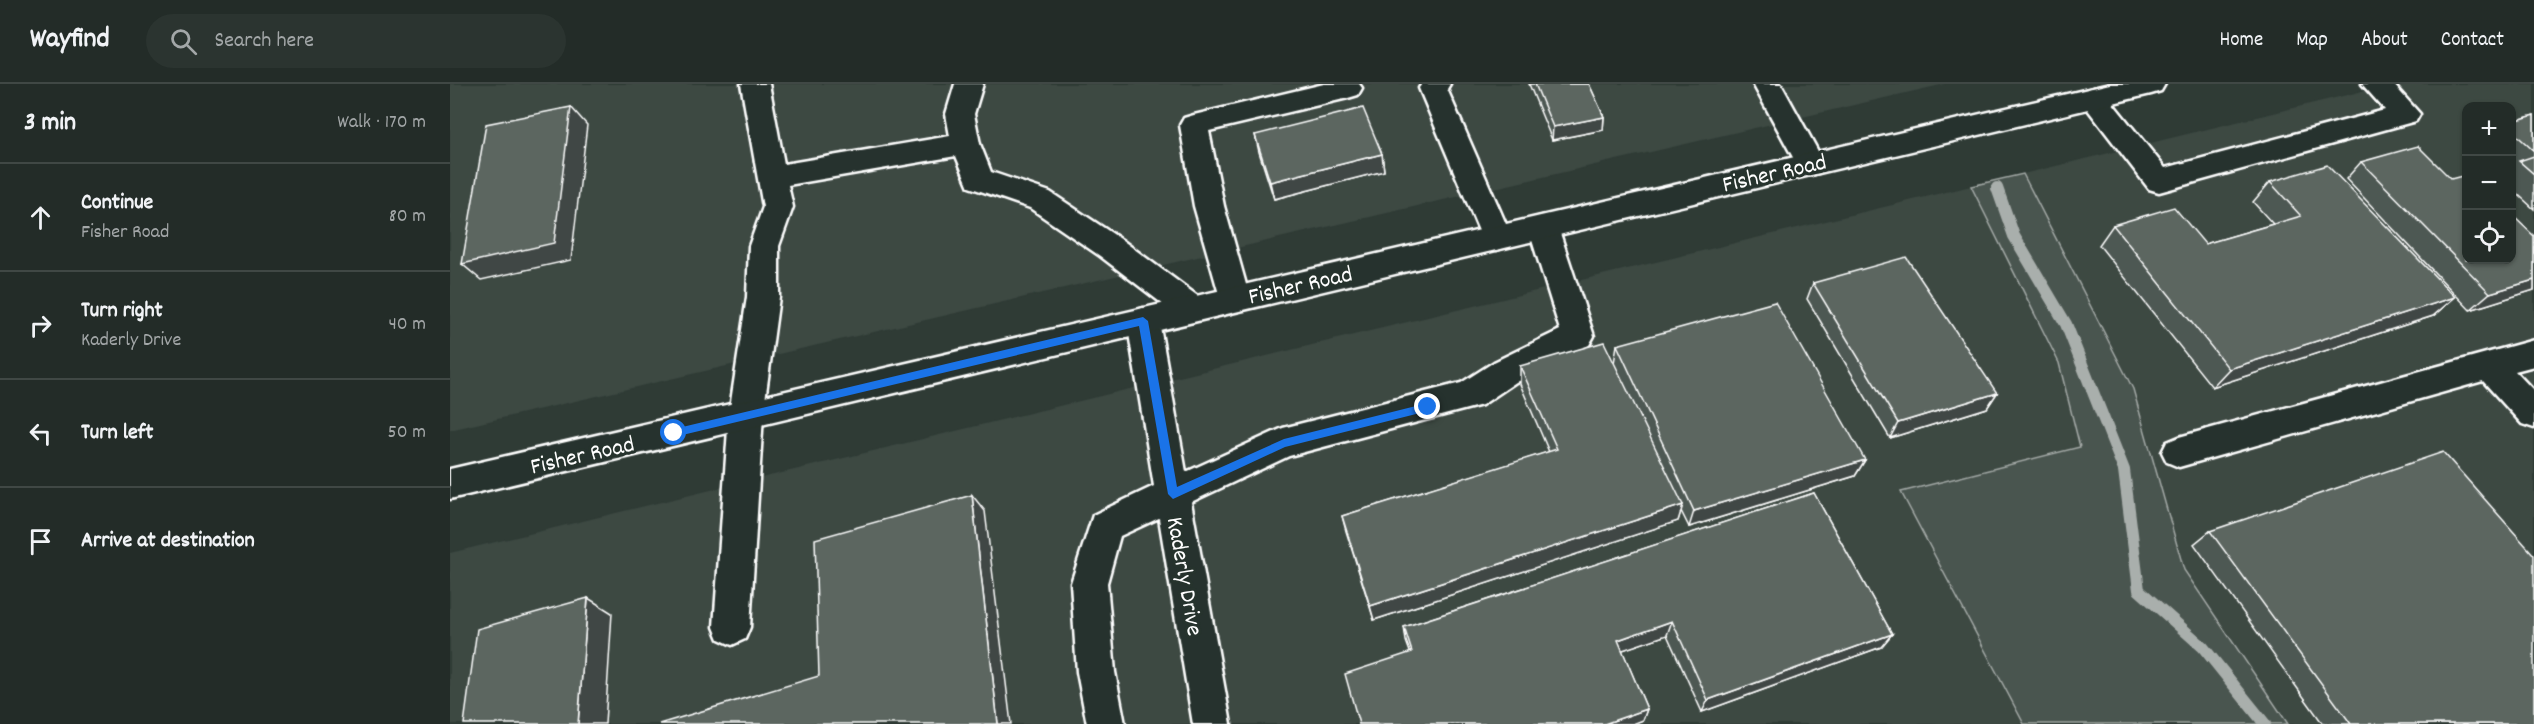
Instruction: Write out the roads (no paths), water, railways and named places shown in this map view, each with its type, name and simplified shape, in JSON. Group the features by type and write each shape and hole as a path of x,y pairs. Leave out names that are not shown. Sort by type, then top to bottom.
{"main road":[{"path":"732,627 746,416 763,297 764,246 778,207 755,84"},
{"path":"969,84 960,114 966,144 979,179 1040,200 1111,248 1192,309"},
{"path":"1436,84 1433,88 1497,238"},
{"path":"1767,84 1811,164"},
{"name":"Fisher Road","path":"450,484 2151,84"},
{"path":"2093,98 2158,182 2406,114 2376,84"},
{"path":"1234,299 1209,206 1194,125 1348,88"},
{"path":"773,177 966,144"},
{"path":"1106,724 1096,672 1089,583 1105,526 1284,443 1470,395 1505,372 1578,336 1543,227"},
{"name":"Kaderly Drive","path":"1143,321 1212,724"},
{"path":"2179,452 2534,353"},
{"path":"2490,366 2534,414"}],"waterway":[{"path":"1997,188 2014,236 2066,324 2124,470 2139,590 2203,647 2265,724"}]}
